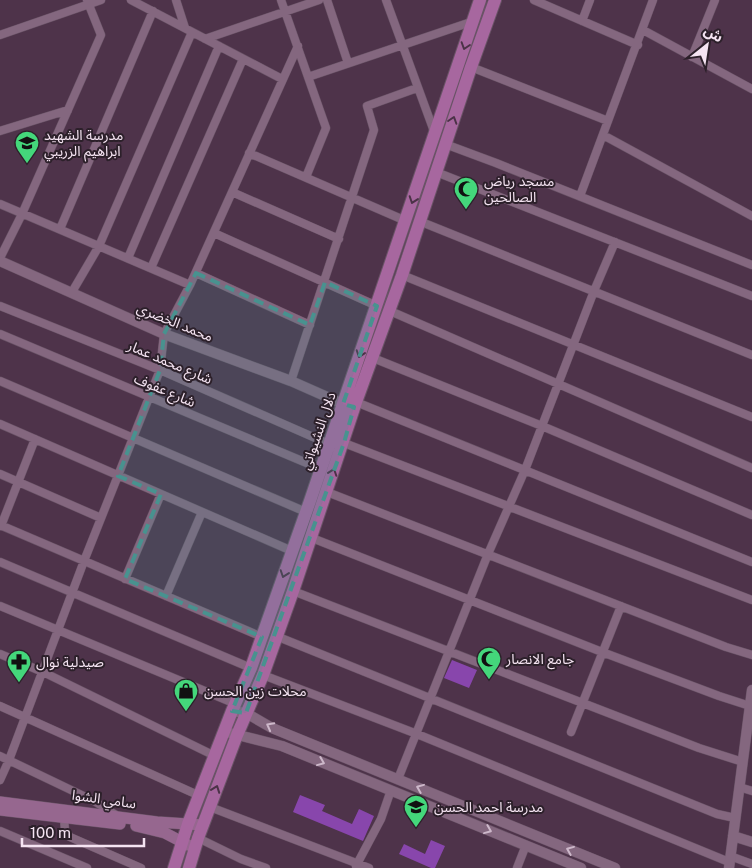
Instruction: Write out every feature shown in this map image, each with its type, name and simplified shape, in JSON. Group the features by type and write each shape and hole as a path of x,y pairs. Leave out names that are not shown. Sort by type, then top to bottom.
{"main road":[{"name":"دلال النشيواتي","path":"189,868 210,808 231,733 234,707 251,668 329,444 373,358 390,310 402,274 412,221 435,135 480,0"},
{"name":"دلال النشيواتي","path":"174,868 188,824 215,756 246,713 263,675 344,443 351,404 377,306 412,221 436,172 495,0"},
{"name":"سامي الشوا","path":"0,802 203,825"},
{"name":"سامي الشوا","path":"0,810 157,830 183,841 197,843"}],"street":[{"path":"0,35 88,2 101,0"},
{"path":"131,0 282,79"},
{"path":"72,292 99,246 189,30 176,0"},
{"path":"281,0 326,128 306,177"},
{"path":"205,39 319,0"},
{"path":"327,0 348,63"},
{"path":"386,0 435,135"},
{"path":"534,0 543,2 638,45"},
{"path":"582,21 590,0"},
{"path":"580,196 638,45 653,0"},
{"path":"692,57 715,0"},
{"path":"0,260 100,35 88,2"},
{"path":"60,229 153,11"},
{"path":"308,77 474,20"},
{"path":"643,30 752,89"},
{"path":"128,258 219,46"},
{"path":"0,780 160,370 164,334 196,273 298,46"},
{"path":"151,268 243,59"},
{"path":"471,66 574,109 608,121"},
{"path":"292,381 374,130 366,106 418,88"},
{"path":"0,132 68,110"},
{"path":"603,135 752,216"},
{"path":"445,144 752,265"},
{"path":"249,153 352,198 594,291 752,355"},
{"path":"436,172 752,296"},
{"path":"232,192 339,239"},
{"path":"0,204 190,285"},
{"path":"214,233 377,306"},
{"path":"398,780 432,698 469,600 525,470 594,291 615,242"},
{"name":"محمد الخضري","path":"0,260 164,334 351,404"},
{"path":"196,273 310,325"},
{"path":"402,274 752,417"},
{"name":"شارع محمد عمار","path":"0,306 160,370 329,444"},
{"path":"390,310 752,468"},
{"name":"شارع عفوف","path":"0,334 321,469"},
{"path":"373,358 542,426 752,515"},
{"path":"0,381 306,512"},
{"path":"351,404 525,470 752,562"},
{"path":"0,424 292,551"},
{"path":"35,440 1,526 262,637"},
{"path":"344,443 752,600"},
{"path":"0,474 101,518"},
{"path":"327,492 726,647 752,655"},
{"path":"125,579 161,494"},
{"path":"166,596 202,512"},
{"path":"312,538 602,652 750,706"},
{"path":"0,562 251,668"},
{"path":"293,591 699,748 743,762"},
{"path":"0,606 234,707 272,728 615,868"},
{"path":"571,732 621,606"},
{"path":"276,636 717,814 735,818"},
{"path":"0,654 43,672 215,756"},
{"path":"263,675 417,734 729,862 752,864"},
{"path":"729,862 743,762 749,737 752,691"},
{"path":"0,706 200,796"},
{"path":"231,733 282,746 581,868"},
{"path":"0,756 94,801 118,816"},
{"path":"740,787 752,791"},
{"path":"356,866 381,819 390,790"},
{"path":"210,808 356,866 369,868"},
{"path":"64,818 65,830 70,836 141,868"},
{"path":"0,831 87,868"},
{"path":"733,836 752,842"},
{"path":"197,843 266,868"},
{"path":"517,868 526,845"}],"highlighted area":[{"path":"196,273 310,325 325,282 377,306 343,404 354,407 344,443 246,713 232,711 262,637 125,579 161,494 118,476 160,370 164,334"}],"building":[{"path":"452,660 477,670 469,688 444,678"},
{"path":"300,795 325,805 322,811 352,824 359,809 374,816 363,841 293,812"},
{"path":"431,840 445,846 435,868 399,854 404,844 425,854"}],"place":[{"name":"مدرسة الشهيد ابراهيم الزريبي","path":"27,164"},
{"name":"مسجد رياض الصالحين","path":"466,210"},
{"name":"جامع الانصار","path":"489,680"},
{"name":"صيدلية نوال","path":"19,683"},
{"name":"محلات زين الحسن","path":"186,712"},
{"name":"مدرسة احمد الحسن","path":"416,828"}]}
